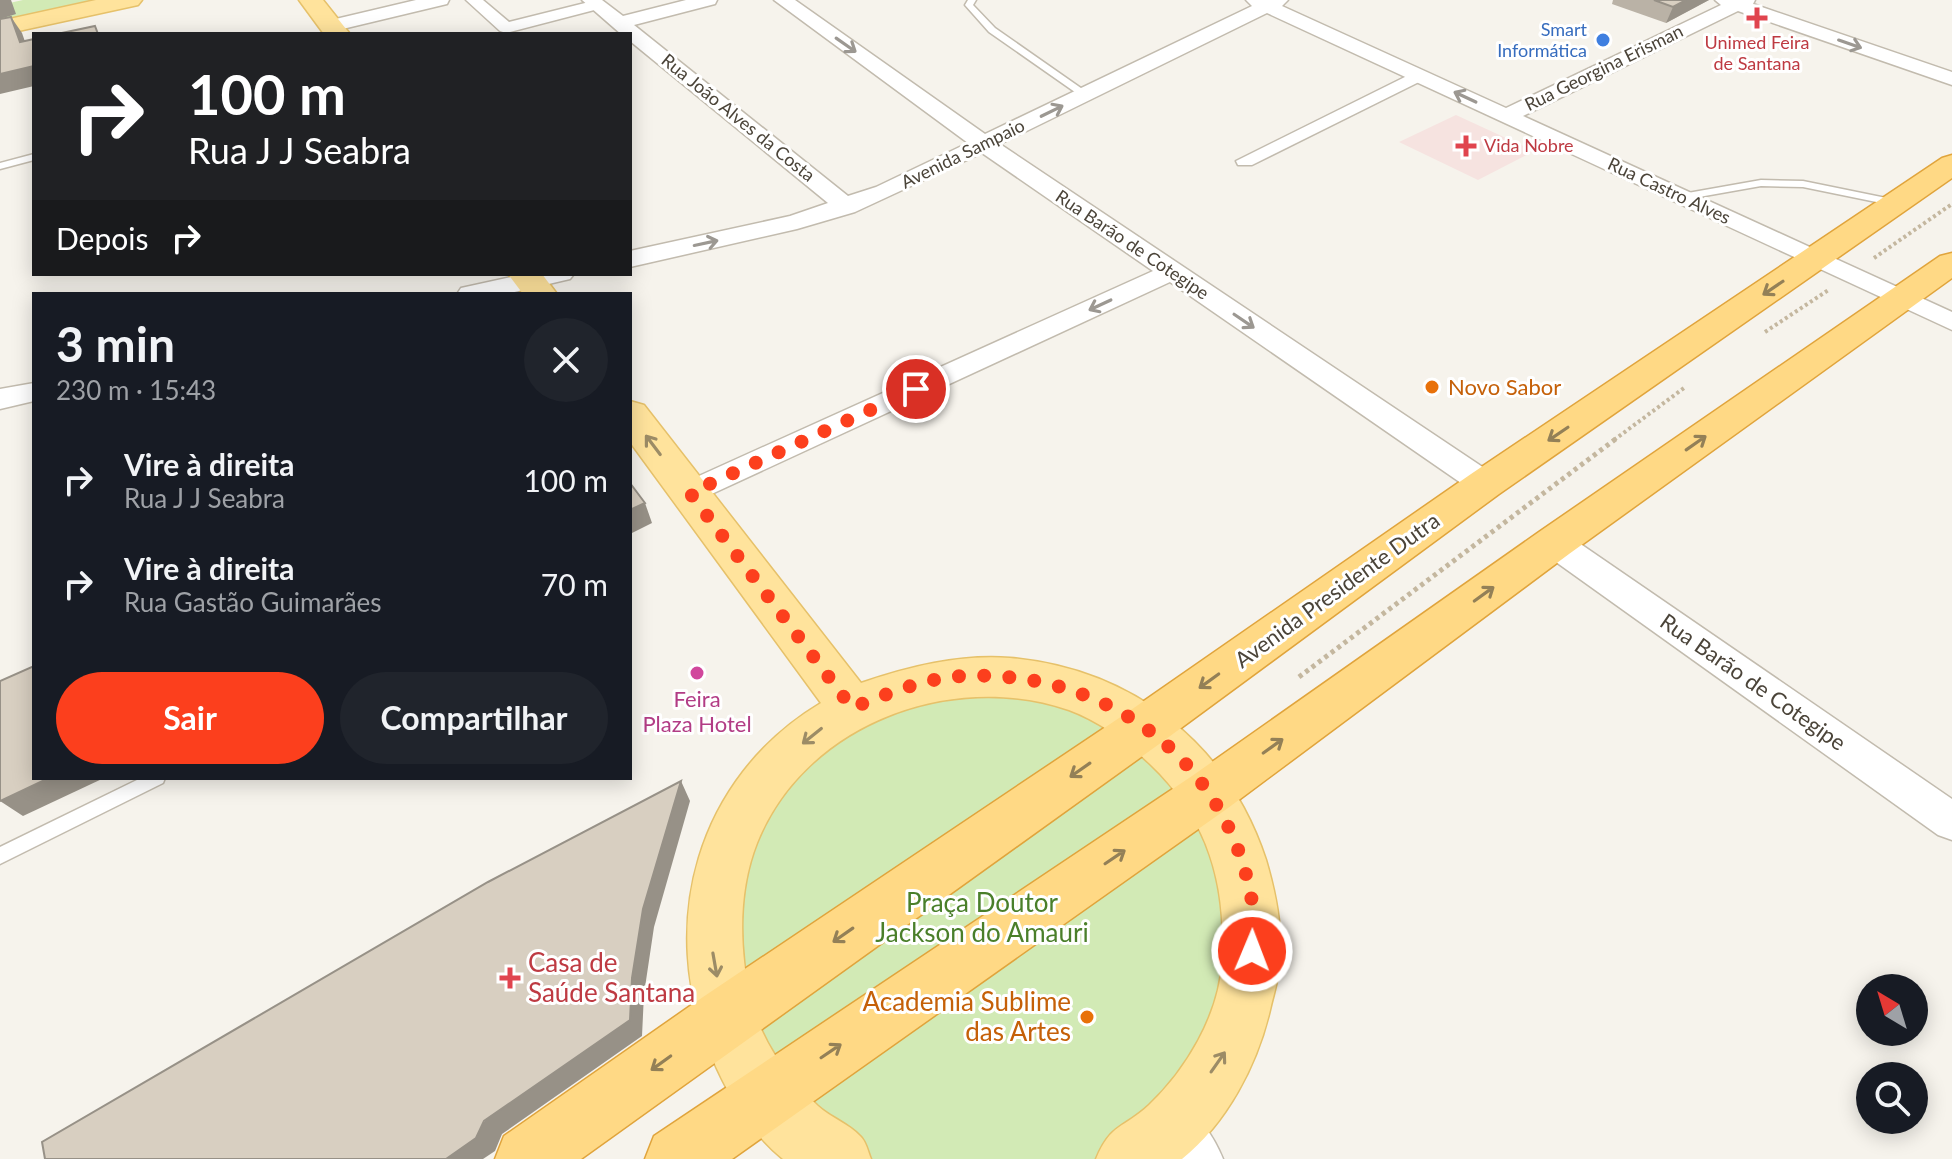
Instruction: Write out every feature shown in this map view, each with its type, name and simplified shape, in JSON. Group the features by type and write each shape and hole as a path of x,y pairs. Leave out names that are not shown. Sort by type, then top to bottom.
{"highway":[{"name":"Avenida Presidente Dutra","path":"527,1159 724,1018 1145,727 1485,484 1833,267 1896,203 1952,164"},
{"path":"677,1159 1210,792 1554,543 1952,263"}],"main road":[{"path":"0,28 130,0"},
{"path":"311,0 334,30"},
{"path":"632,417 852,708"},
{"path":"839,1159 795,1128 749,1071 724,1018 712,952 715,897 730,845 751,803 779,766 813,734 852,708 904,687 960,676 1019,678 1068,688 1129,716 1170,747 1210,792 1242,859 1253,905 1252,974 1231,1045 1189,1141 1128,1159"}],"street":[{"path":"334,30 440,0"},
{"path":"474,0 506,28 594,2"},
{"path":"620,23 708,0"},
{"name":"Rua Barão de Cotegipe","path":"783,0 984,144 1485,484"},
{"path":"1735,1 1952,79"},
{"name":"Rua Georgina Erisman","path":"1506,116 1735,1"},
{"name":"Rua João Alves da Costa","path":"594,2 631,32"},
{"name":"Avenida Sampaio","path":"632,259 783,225 847,207 1085,95 1267,2"},
{"name":"Rua Castro Alves","path":"1267,2 1952,322"},
{"name":"Rua João Alves da Costa","path":"632,33 847,207"},
{"path":"1245,161 1419,75"},
{"path":"690,493 1171,272"},
{"path":"481,292 539,281"},
{"path":"0,399 32,392"},
{"name":"Rua Barão de Cotegipe","path":"1554,543 1952,822"}],"lane":[{"path":"972,0 969,5 992,30 1085,95"},
{"path":"0,166 32,158"},
{"path":"1682,197 1761,183 1789,184 1896,203"},
{"path":"0,856 153,780"}],"path":[{"path":"1762,334 1833,267 1952,204"},
{"path":"1298,678 1686,387"}],"shaded area":[{"name":"Vida Nobre","path":"1456,115 1534,151 1478,180 1399,142"}],"green space":[{"path":"23,0 104,0 0,23 0,5"},
{"name":"Praça Doutor Jackson do Amauri","path":"1019,678 1186,762 1252,974 1128,1159 839,1159 795,1128 715,897 813,734"}],"building":[{"path":"1654,0 1686,0 1673,7"},
{"path":"11,17 20,42 32,39 32,66 0,74 0,19"},
{"path":"95,26 97,32 66,32"},
{"path":"632,486 645,503 632,509"},
{"path":"32,667 32,780 45,780 0,801 0,681"},
{"name":"Casa de Saúde Santana","path":"681,781 643,909 632,978 630,1020 484,1121 476,1138 446,1159 45,1159 42,1142 488,882"}],"place":[{"name":"Unimed Feira de Santana","path":"1757,18"},
{"name":"Smart Informática","path":"1603,40"},
{"name":"Vida Nobre","path":"1466,146"},
{"name":"Novo Sabor","path":"1432,387"},
{"name":"Feira Plaza Hotel","path":"697,673"},
{"name":"Casa de Saúde Santana","path":"510,978"},
{"name":"Academia Sublime das Artes","path":"1087,1017"}],"route":[{"path":"916,389 690,493 852,708 904,687 960,676 1019,678 1068,688 1129,716 1170,747 1210,792 1242,859 1253,905 1252,951"}]}
